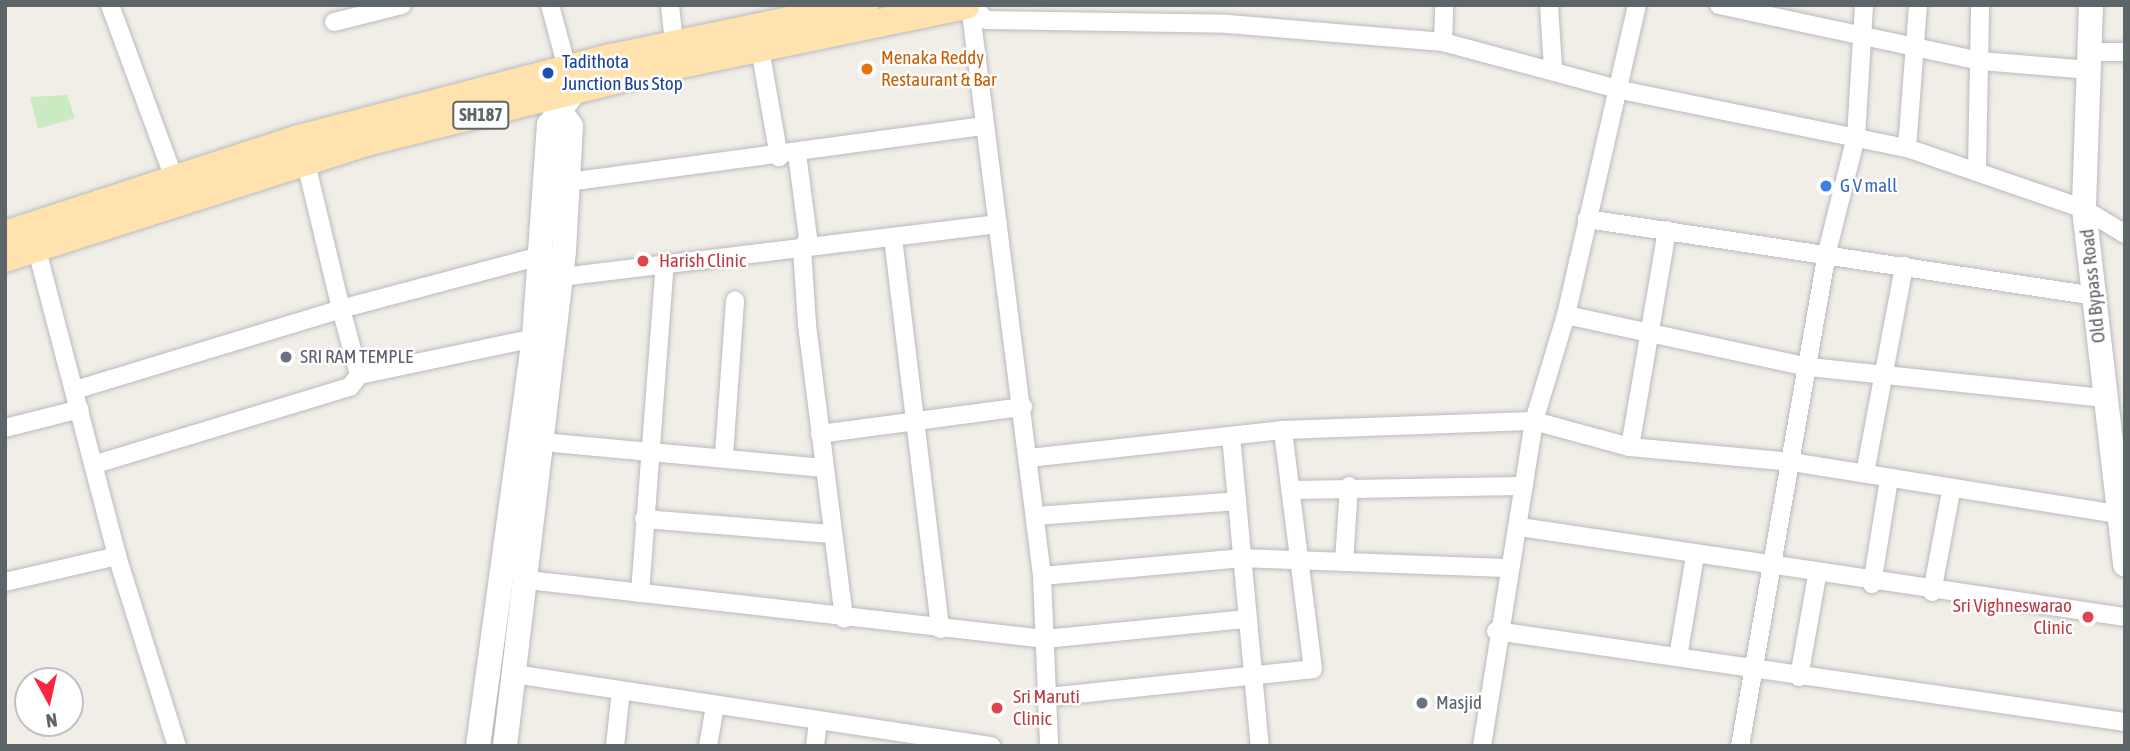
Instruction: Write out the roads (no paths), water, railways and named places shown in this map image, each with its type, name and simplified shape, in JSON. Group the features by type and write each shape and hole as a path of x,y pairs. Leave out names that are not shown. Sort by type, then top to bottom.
{"main road":[{"name":"SH187","path":"5,258 24,236 174,178 299,139 567,92 674,44 864,5"},
{"name":"SH187","path":"24,236 305,159 567,92 969,5"},
{"name":"Old Bypass Road","path":"2091,5 2084,209 2125,565"},
{"path":"505,746 528,580 561,277 572,126 567,92"},
{"path":"478,746 544,255 549,125 567,92"}],"street":[{"path":"110,5 174,178"},
{"path":"334,22 402,5"},
{"path":"551,5 567,92"},
{"path":"670,5 674,44"},
{"path":"969,5 986,20 1228,24 1443,42 1553,68 1621,90 1907,148 1977,168 2084,209 2125,234"},
{"path":"969,5 1023,407 1042,576 1049,746"},
{"path":"1443,42 1444,5"},
{"path":"1549,5 1553,68"},
{"path":"1488,745 1496,631 1520,527 1534,421 1566,315 1587,219 1621,90 1637,5"},
{"path":"1718,5 1745,8 1862,39 1981,61 2090,61 2125,52"},
{"path":"1740,746 1774,569 1826,256 1856,137 1864,5"},
{"path":"1907,148 1918,5"},
{"path":"1977,168 1980,5"},
{"path":"760,49 808,238 802,249 830,534 844,618"},
{"path":"569,183 788,156 984,126"},
{"path":"305,159 359,374"},
{"path":"1587,219 2095,296"},
{"path":"561,277 999,224"},
{"path":"1630,447 1667,230"},
{"path":"24,236 75,390 117,555 177,746"},
{"path":"893,238 940,629"},
{"path":"75,390 341,309 544,255"},
{"path":"640,593 665,264"},
{"path":"1865,473 1904,266"},
{"path":"724,454 735,300"},
{"path":"1566,315 1649,337 1809,367 2105,398"},
{"path":"96,464 350,387 359,374 534,338"},
{"path":"820,434 1023,407"},
{"path":"5,428 80,409"},
{"path":"1029,458 1283,430 1534,421 1630,447 1792,462 1865,473 1951,491 2118,514"},
{"path":"1048,697 1253,678 1313,669 1283,430"},
{"path":"1231,436 1261,746"},
{"path":"543,442 724,454 823,468"},
{"path":"1872,584 1889,479"},
{"path":"1290,490 1349,486 1524,486"},
{"path":"1343,562 1349,486"},
{"path":"1933,592 1951,491"},
{"path":"1035,516 1237,500"},
{"path":"644,519 830,534"},
{"path":"1520,527 1817,576 2125,617"},
{"path":"5,582 117,555"},
{"path":"1678,657 1695,555"},
{"path":"1042,576 1243,558 1301,558 1509,568"},
{"path":"1799,677 1817,576"},
{"path":"528,580 1045,639 1247,619"},
{"path":"1496,631 1799,677 2125,722"},
{"path":"514,674 818,721 928,742 992,746"},
{"path":"615,746 621,691"},
{"path":"708,746 715,706"},
{"path":"815,746 818,721"}],"place":[{"name":"Menaka Reddy Restaurant & Bar","path":"867,69"},
{"name":"Tadithota Junction Bus Stop","path":"548,73"},
{"name":"G V mall","path":"1826,186"},
{"name":"Harish Clinic","path":"643,261"},
{"name":"SRI RAM TEMPLE","path":"286,357"},
{"name":"Sri Vighneswarao Clinic","path":"2088,617"},
{"name":"Masjid","path":"1422,703"},
{"name":"Sri Maruti Clinic","path":"997,708"}]}
